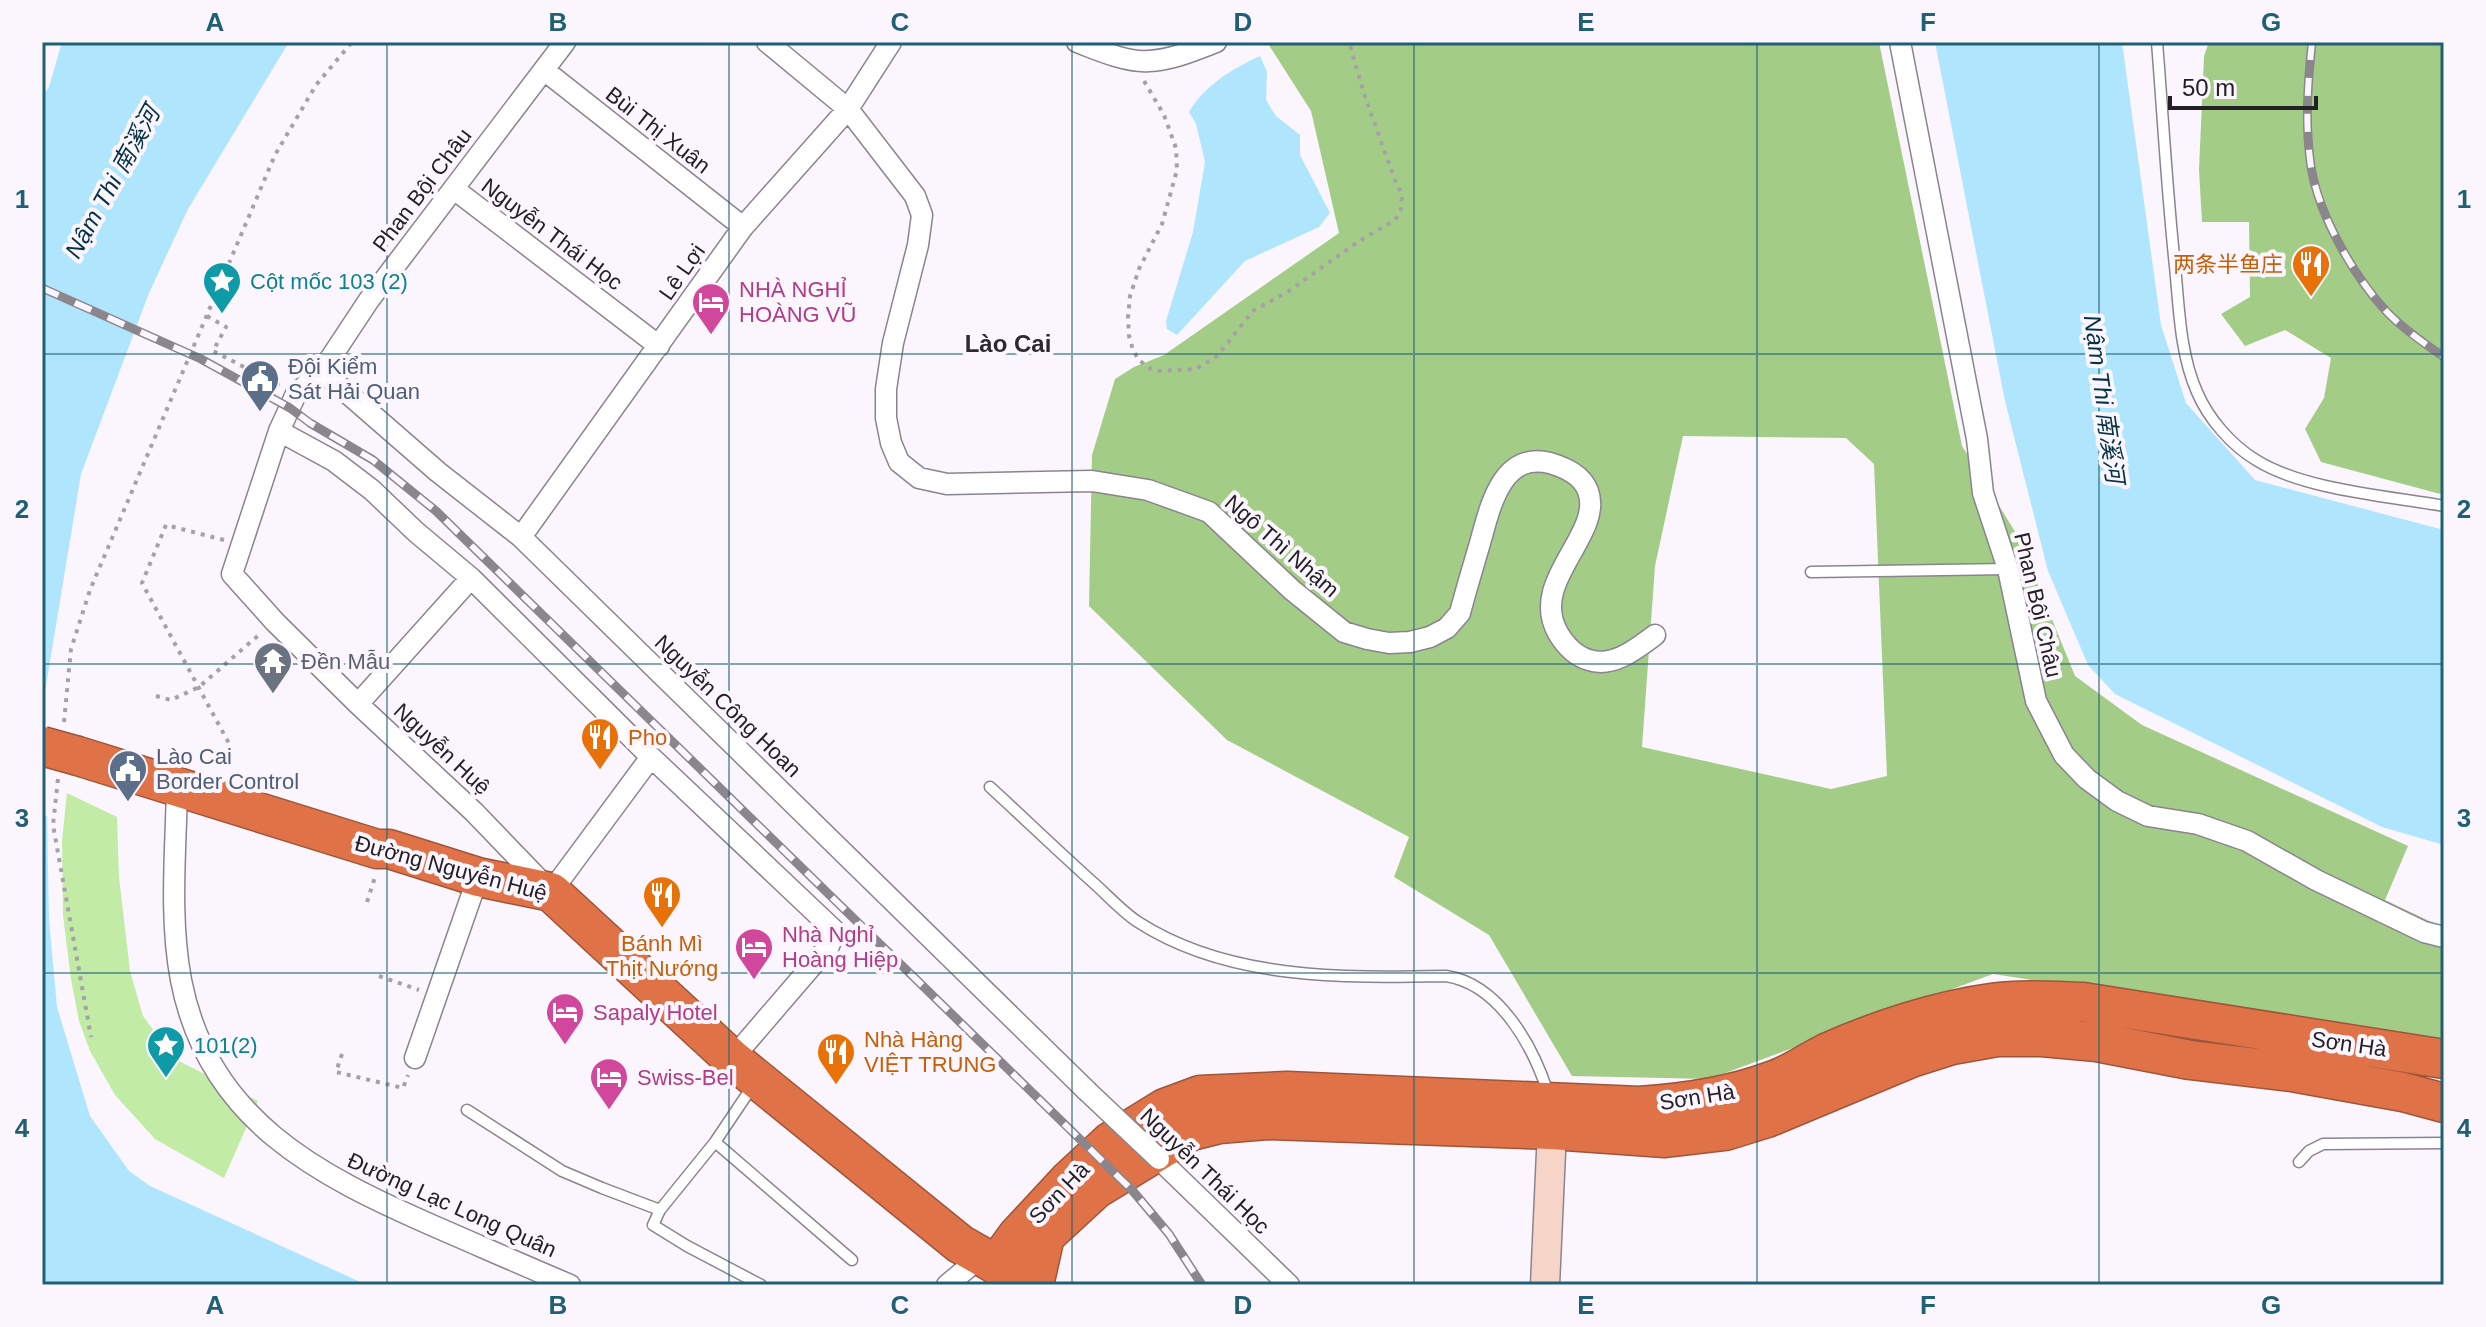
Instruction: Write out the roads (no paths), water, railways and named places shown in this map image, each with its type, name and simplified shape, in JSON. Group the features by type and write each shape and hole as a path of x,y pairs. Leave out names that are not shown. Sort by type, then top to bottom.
{"highway":[{"name":"Đường Nguyễn Huệ","path":"61,748 377,849 389,849 478,877 551,892 745,1069 960,1244 1033,1285"},
{"name":"Sơn Hà","path":"1033,1285 1045,1236 1096,1189 1191,1131 1219,1124 1267,1120 1551,1116 1688,1102 1731,1094 1775,1080 1827,1053 1948,1012 1991,1003 2034,1000 2083,1002 2444,1059"},
{"name":"Sơn Hà","path":"989,1260 1110,1142 1165,1108 1200,1095 1287,1091 1458,1099 1665,1138 1725,1131 1767,1118 1911,1058 1952,1045 1997,1037 2042,1037 2097,1042 2190,1060 2292,1072 2403,1092 2444,1103"}],"street":[{"name":"Phan Bội Châu","path":"279,431 296,394 322,371 369,300 565,42"},
{"name":"Ngô Thì Nhậm","path":"767,42 848,109 915,196 922,215 918,245 893,343 886,389 886,418 891,443 899,462 919,478 947,484 1092,481 1148,490 1209,512 1292,590 1344,632 1389,643 1430,637 1447,628 1460,613 1494,493 1518,467 1531,461 1548,462 1566,468 1579,477 1588,492 1590,505 1588,519 1552,591 1550,609 1560,637 1569,649 1595,662 1629,654 1655,635"},
{"name":"Lê Lợi","path":"521,537 743,227 848,109 891,42"},
{"path":"1077,42 1148,62 1216,42"},
{"name":"Phan Bội Châu","path":"1900,42 1977,439 1983,493 2008,569 2036,701 2064,755 2087,779 2117,801 2148,816 2198,824 2247,841 2316,880 2424,932 2444,937"},
{"name":"Bùi Thị Xuân","path":"544,70 743,227"},
{"name":"Nguyễn Thái Học","path":"454,189 659,346"},
{"name":"Nguyễn Công Hoan","path":"322,371 438,472 521,537 1087,1091"},
{"path":"279,431 334,461 372,490 471,578 651,757 835,931 829,946 745,1069"},
{"name":"Nguyễn Huệ","path":"279,431 232,574 275,622 474,812 551,892"},
{"path":"358,704 471,578"},
{"path":"551,892 651,757"},
{"name":"Đường Lạc Long Quân","path":"177,786 175,941 182,983 193,1024 210,1061 231,1092 277,1140 326,1175 368,1197 570,1285"},
{"path":"415,1058 478,877"},
{"name":"Nguyễn Thái Học","path":"1087,1091 1289,1285"},
{"path":"1545,1285 1551,1116"},
{"path":"947,1285 989,1260"}],"lane":[{"path":"2157,42 2179,308 2191,378 2201,401 2235,444 2271,468 2308,481 2444,506"},
{"path":"1811,572 2008,569"},
{"path":"990,787 1136,921 1174,942 1215,957 1262,968 1335,975 1446,976 1477,986 1498,1004 1540,1068 1551,1116"},
{"path":"745,1069 715,1142 660,1210 653,1225 761,1285"},
{"path":"467,1110 562,1171 660,1210"},
{"path":"715,1142 852,1260"},
{"path":"2299,1162 2309,1151 2323,1144 2444,1143"}],"water":[{"name":"Nậm Thi 南溪河","path":"62,42 289,42 188,209 149,293 81,474 42,710 42,97 49,87"},
{"name":"Nậm Thi 南溪河","path":"1935,42 2122,42 2161,325 2186,403 2255,480 2444,530 2444,845 2382,827 2115,694 2088,665 2048,571 2005,401"},
{"path":"1260,56 1267,72 1266,100 1276,116 1300,135 1300,155 1330,213 1319,227 1245,261 1177,335 1167,329 1166,321 1193,232 1205,162 1196,124 1189,112 1220,79"},
{"path":"42,814 47,816 49,919 57,1007 90,1116 129,1171 150,1186 367,1285 42,1285"}],"railway":[{"path":"2312,42 2308,144 2313,178 2327,219 2348,260 2373,296 2399,324 2444,357"},
{"path":"42,288 201,359 290,408 373,460 436,511 1132,1190 1169,1234 1202,1285"}],"place":[{"name":"两条半鱼庄","path":"2311,298"},
{"name":"Cột mốc 103 (2)","path":"222,315"},
{"name":"NHÀ NGHỈ HOÀNG VŨ","path":"711,336"},
{"name":"Đội Kiểm Sát Hải Quan","path":"260,413"},
{"name":"Đền Mẫu","path":"273,695"},
{"name":"Pho","path":"600,771"},
{"name":"Lào Cai Border Control","path":"128,803"},
{"name":"Bánh Mì Thịt Nướng","path":"662,929"},
{"name":"Nhà Nghỉ Hoàng Hiệp","path":"754,981"},
{"name":"Sapaly Hotel","path":"565,1046"},
{"name":"101(2)","path":"166,1079"},
{"name":"Nhà Hàng VIỆT TRUNG","path":"836,1086"},
{"name":"Swiss-Bel","path":"609,1111"}],"district":[{"name":"Lào Cai","path":"1008,343"}]}
